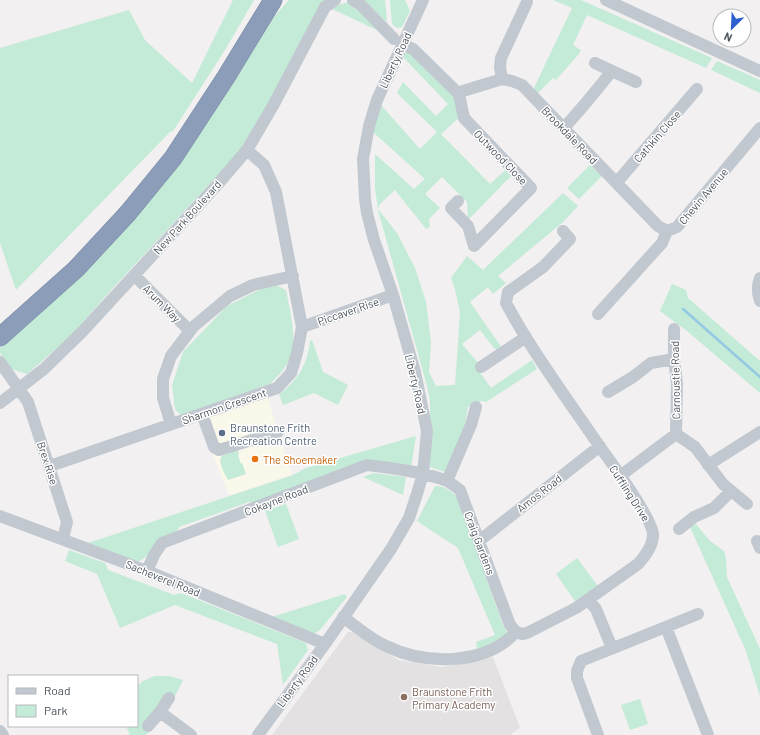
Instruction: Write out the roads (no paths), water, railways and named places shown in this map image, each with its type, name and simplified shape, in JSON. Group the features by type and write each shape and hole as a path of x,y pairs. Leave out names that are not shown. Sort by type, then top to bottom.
{"highway":[{"path":"0,337 76,269 128,213 173,158 273,0"},
{"path":"260,22 282,0"}],"street":[{"name":"New Park Boulevard","path":"0,403 44,369 83,331 217,185 247,150 274,104 325,7 335,0"},
{"path":"353,0 360,4 398,41 413,49 459,94 463,91 502,79 500,67 501,58 527,2"},
{"name":"Liberty Road","path":"258,735 325,644 391,549 400,534 416,498 423,474 427,430 415,372 393,295 374,240 365,199 363,159 369,126 398,41 423,0"},
{"path":"606,0 760,71"},
{"path":"595,63 636,82"},
{"path":"564,128 612,71"},
{"name":"Brookdale Road","path":"502,79 512,80 522,85 658,226 667,231"},
{"name":"Cathkin Close","path":"617,182 697,89"},
{"name":"Outwood Close","path":"458,201 451,208 468,226 474,246 531,188 464,118 459,94"},
{"name":"Chevin Avenue","path":"598,314 662,243 667,231 677,227 760,128"},
{"name":"Sharmon Crescent","path":"50,466 276,388 291,373 302,327 293,276 276,192 264,165 247,150"},
{"name":"Cuffling Drive","path":"516,632 522,634 527,633 576,608 588,600 638,564 646,555 651,545 653,534 650,523 526,337 506,302 508,292 543,267 566,235"},
{"name":"Arum Way","path":"134,275 190,331"},
{"name":"Sharmon Crescent","path":"171,424 163,398 163,379 171,356 190,331 230,296 253,286 293,276"},
{"path":"760,278 758,283 760,301"},
{"name":"Piccaver Rise","path":"302,327 393,295"},
{"name":"Carnoustie Road","path":"620,476 676,434 677,384 674,359 674,329"},
{"path":"481,367 526,337"},
{"path":"608,392 633,377 651,363 674,359"},
{"name":"Brex Rise","path":"0,362 28,402 68,522 63,539"},
{"path":"447,481 471,425 476,406"},
{"path":"202,414 214,447 219,450 278,432"},
{"path":"708,465 760,432"},
{"path":"676,434 695,447 723,484 747,504"},
{"name":"Amos Road","path":"479,541 600,446"},
{"name":"Cokayne Road","path":"146,571 162,543 367,465 423,474"},
{"name":"Craig Gardens","path":"423,474 447,481 460,490 510,624 516,632"},
{"path":"679,529 694,517 714,508 731,491"},
{"name":"Sacheverel Road","path":"0,516 146,571 325,644"},
{"path":"588,600 596,609 612,648"},
{"path":"598,735 577,678 577,671 581,661 698,614"},
{"path":"343,617 374,640 385,646 408,654 433,659 462,658 487,651 502,644 516,632"},
{"path":"666,627 708,735"},
{"path":"148,726 169,698"},
{"path":"160,712 191,735"},
{"path":"0,731 3,735"}],"waterway":[{"path":"683,309 760,377"}],"place":[{"name":"Braunstone Frith Recreation Centre","path":"222,433"},
{"name":"The Shoemaker","path":"255,459"},
{"name":"Braunstone Frith Primary Academy","path":"404,697"}]}
